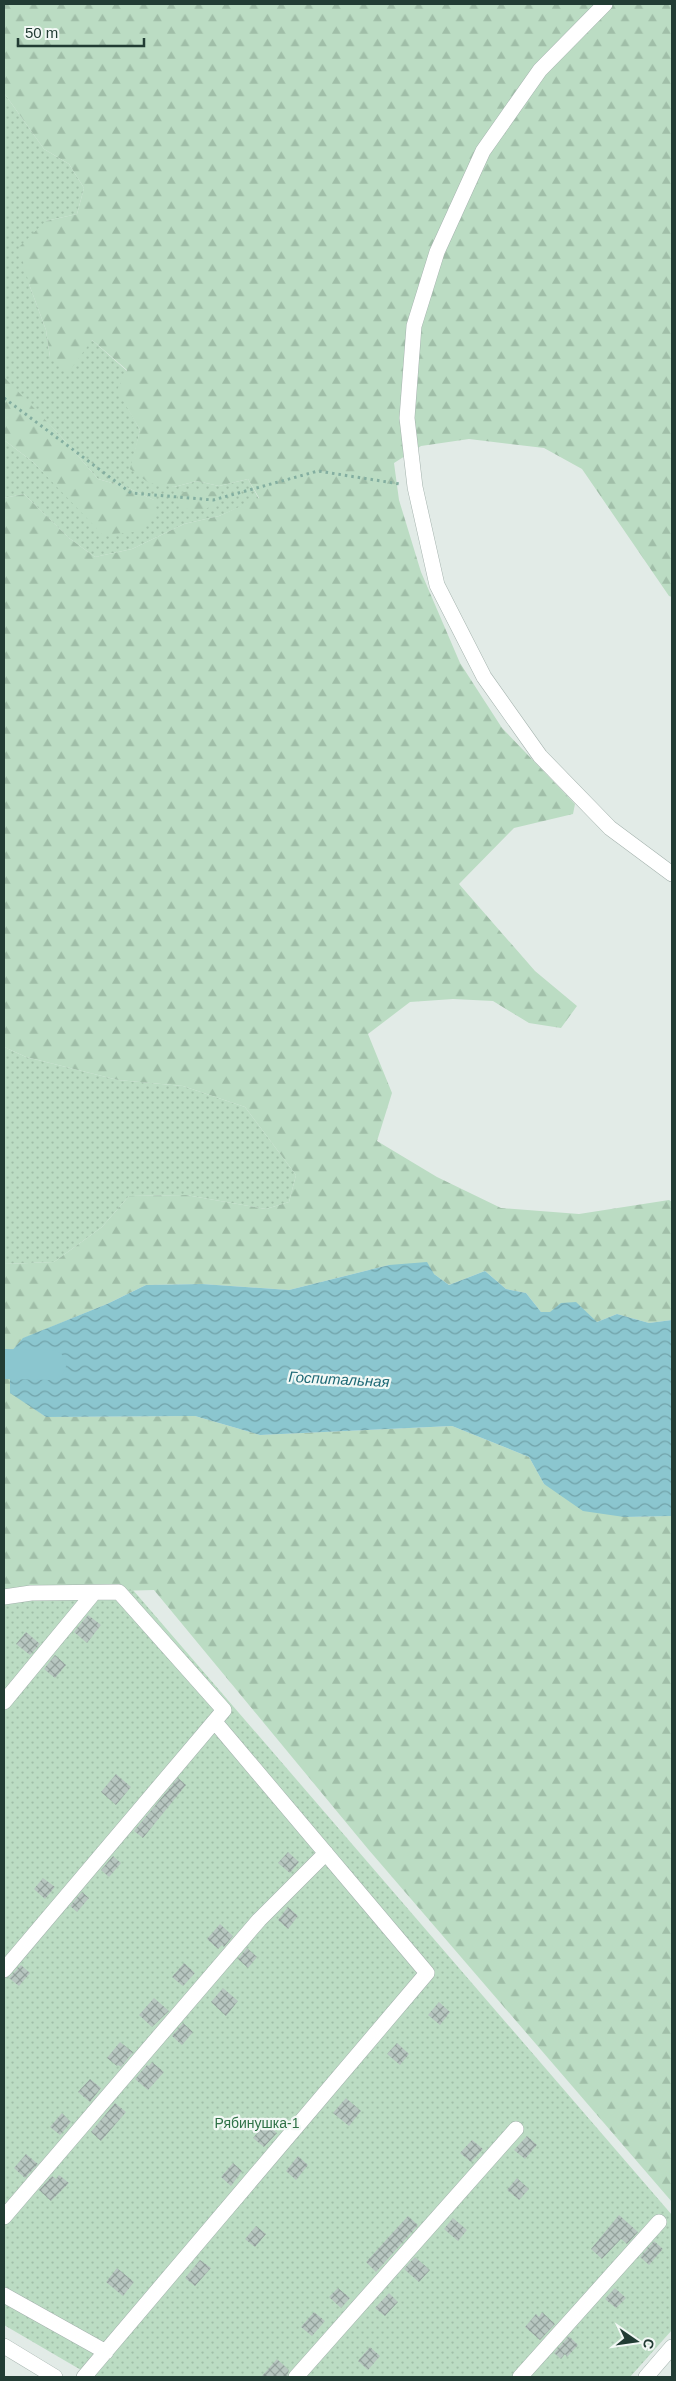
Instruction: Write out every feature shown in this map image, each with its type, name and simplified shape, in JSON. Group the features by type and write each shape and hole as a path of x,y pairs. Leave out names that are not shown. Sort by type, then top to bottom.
{"street":[{"path":"605,4 540,70 484,151 437,252 414,326 407,418 415,487 437,585 484,677 540,756 610,828 672,874"},
{"path":"4,1597 31,1593 92,1594 119,1592 224,1710 4,1970"},
{"path":"4,1702 92,1594"},
{"path":"84,2377 427,1973 215,1722"},
{"path":"4,2217 259,1920 326,1853"},
{"path":"296,2377 516,2129"},
{"path":"520,2377 659,2222"},
{"path":"4,2295 106,2352"},
{"path":"4,2346 55,2377"},
{"path":"650,2373 672,2347"},
{"path":"650,2373 672,2362"}],"path":[{"path":"4,398 131,493 213,500 318,471 415,487"}],"green space":[{"path":"4,4 672,4 672,597 669,596 582,469 544,448 469,439 421,446 394,463 399,500 421,572 460,663 502,728 575,804 573,814 514,828 459,884 535,971 577,1006 561,1028 529,1023 493,1001 453,999 410,1002 368,1034 392,1093 377,1141 437,1177 501,1208 579,1214 669,1200 672,1202 672,1320 649,1323 617,1314 597,1322 541,1312 526,1293 506,1289 485,1271 449,1285 434,1274 389,1265 289,1290 202,1284 146,1285 107,1304 24,1338 10,1353 10,1392 46,1417 195,1416 260,1435 452,1426 529,1457 544,1484 624,1517 672,1516 672,2202 368,1849 154,1590 4,1594 4,1264 54,1262 102,1227 129,1196 186,1195 266,1209 289,1202 296,1175 245,1107 183,1086 118,1080 26,1057 4,1047 4,498 24,494 69,538 95,557 132,549 184,524 219,516 259,498 248,479 219,486 197,481 174,487 149,483 130,469 140,430 117,390 127,370 92,340 68,373 50,357 46,330 29,284 19,247 46,221 77,214 84,188 69,164 44,149 4,93"},
{"path":"4,93 44,149 69,164 84,188 77,214 46,221 29,284 46,330 50,357 92,340 127,371 118,390 140,430 131,469 174,487 197,481 219,486 248,479 259,499 219,516 184,524 132,549 95,557 69,538 24,494 4,498 4,440 33,462 58,487 154,500 126,487 98,479 58,433 4,380"},
{"path":"4,377 58,433 98,479 126,487 154,500 157,514 135,532 103,535 33,462 4,440"},
{"path":"196,490 217,492 221,502 200,510 179,506 177,501 179,493"},
{"path":"4,1047 26,1057 118,1080 183,1086 245,1107 296,1175 289,1202 266,1209 186,1195 129,1196 102,1227 54,1262 4,1264"},
{"name":"Рябинушка-1","path":"133,1590 672,2215 672,2330 630,2377 93,2377 4,2325 4,1594"}],"water":[{"path":"427,1262 434,1274 449,1285 485,1271 506,1289 526,1293 541,1312 550,1312 561,1303 576,1302 597,1322 617,1314 649,1323 672,1320 672,1516 624,1517 583,1511 544,1484 529,1457 452,1426 260,1435 195,1416 46,1417 10,1393 10,1353 23,1338 107,1304 146,1285 202,1284 289,1290 389,1265"}],"building":[{"path":"88,1615 101,1625 87,1643 74,1632"},
{"path":"26,1632 40,1644 30,1655 16,1644"},
{"path":"55,1655 66,1665 55,1678 44,1669"},
{"path":"116,1774 131,1787 116,1805 101,1792"},
{"path":"178,1778 186,1785 143,1838 134,1831"},
{"path":"288,1852 299,1862 290,1873 278,1863"},
{"path":"113,1856 121,1863 109,1877 101,1870"},
{"path":"43,1878 55,1887 45,1899 34,1889"},
{"path":"82,1892 89,1898 77,1912 70,1906"},
{"path":"288,1907 298,1916 288,1929 278,1920"},
{"path":"220,1924 233,1936 224,1947 222,1945 218,1949 207,1939"},
{"path":"247,1948 257,1957 248,1968 238,1959"},
{"path":"184,1963 195,1973 183,1986 172,1977"},
{"path":"21,1965 30,1973 19,1986 9,1978"},
{"path":"223,1988 238,2001 226,2016 211,2002"},
{"path":"154,1998 169,2011 152,2027 139,2015"},
{"path":"439,2002 450,2012 440,2025 428,2015"},
{"path":"183,2023 193,2032 182,2045 172,2036"},
{"path":"120,2042 133,2052 121,2067 107,2058"},
{"path":"397,2043 409,2054 400,2065 387,2054"},
{"path":"152,2062 164,2072 148,2090 135,2079"},
{"path":"90,2079 101,2088 90,2102 78,2092"},
{"path":"346,2098 361,2111 349,2126 333,2113"},
{"path":"115,2103 126,2112 101,2141 91,2132"},
{"path":"62,2113 71,2122 60,2135 50,2127"},
{"path":"266,2123 277,2133 264,2147 253,2138"},
{"path":"527,2136 537,2145 525,2159 514,2150"},
{"path":"472,2140 483,2149 471,2162 460,2153"},
{"path":"26,2154 38,2164 25,2178 14,2168"},
{"path":"298,2156 308,2165 296,2180 286,2171"},
{"path":"233,2163 242,2171 231,2186 221,2177"},
{"path":"59,2175 69,2183 51,2201 39,2190 52,2176 56,2179"},
{"path":"517,2178 529,2189 519,2200 507,2190"},
{"path":"619,2215 638,2232 627,2244 621,2239 602,2259 591,2249"},
{"path":"408,2216 418,2225 376,2272 366,2262"},
{"path":"453,2218 467,2230 458,2241 444,2229"},
{"path":"256,2226 266,2234 255,2247 245,2239"},
{"path":"654,2241 663,2249 649,2265 640,2257"},
{"path":"415,2257 430,2270 419,2282 404,2269"},
{"path":"200,2260 211,2268 195,2286 185,2278"},
{"path":"117,2268 134,2282 123,2296 106,2282"},
{"path":"338,2288 350,2298 341,2308 329,2297"},
{"path":"615,2288 626,2298 616,2308 605,2299"},
{"path":"389,2293 398,2302 385,2316 375,2308"},
{"path":"314,2312 325,2321 312,2336 301,2327"},
{"path":"542,2312 555,2324 540,2340 525,2327 536,2314 539,2317"},
{"path":"569,2336 578,2345 567,2357 565,2354 561,2359 554,2353"},
{"path":"370,2347 380,2356 368,2370 358,2361"},
{"path":"277,2359 289,2370 287,2377 261,2377"}],"waterway":[{"name":"Госпитальная","path":"4,1364 51,1365"}]}
